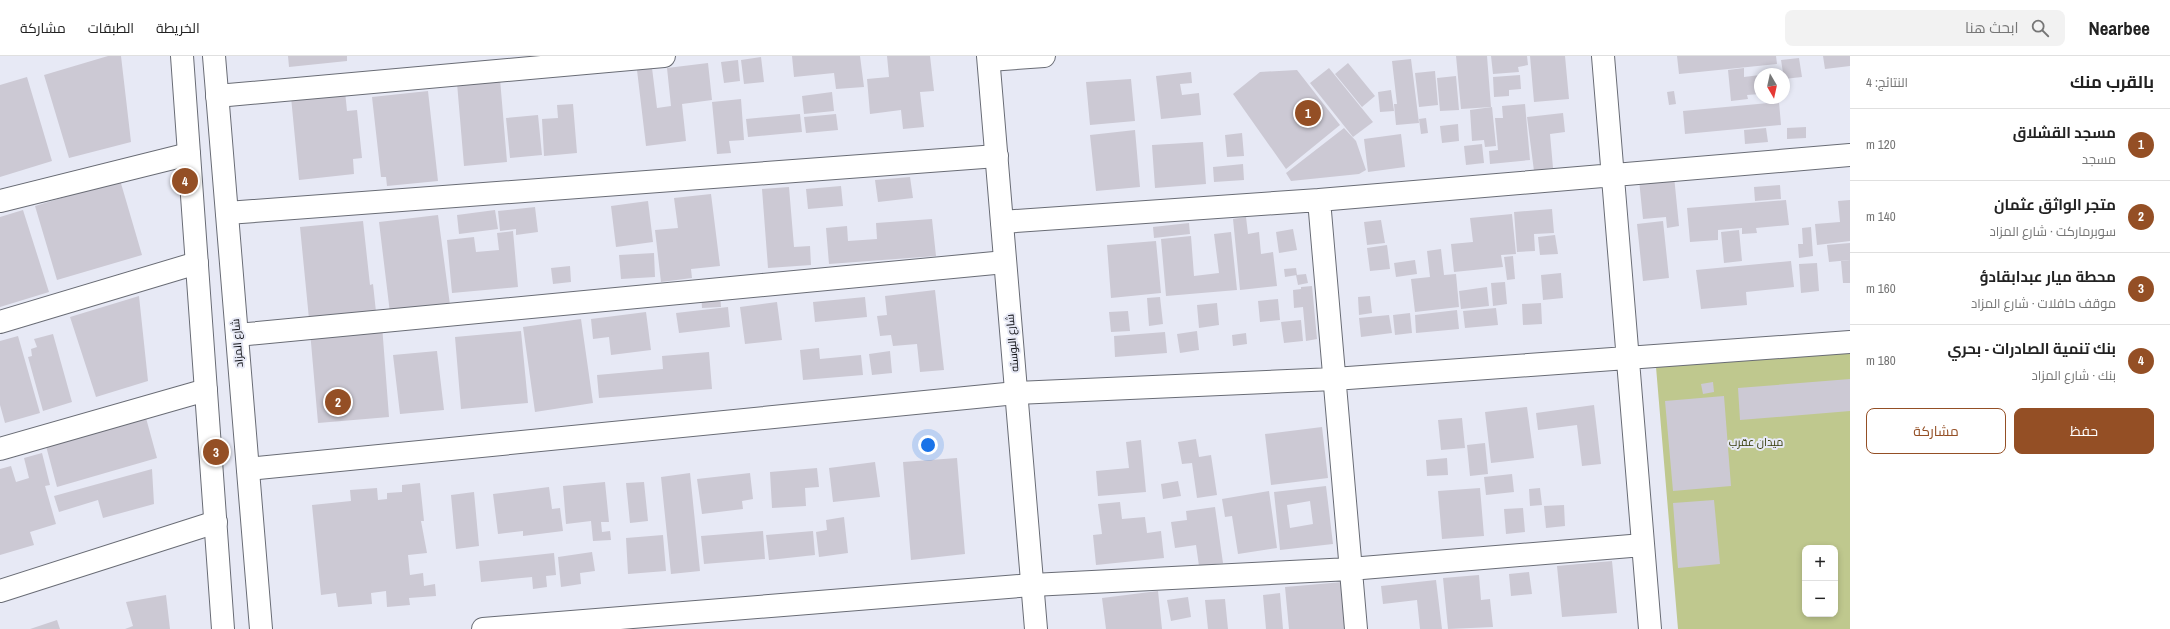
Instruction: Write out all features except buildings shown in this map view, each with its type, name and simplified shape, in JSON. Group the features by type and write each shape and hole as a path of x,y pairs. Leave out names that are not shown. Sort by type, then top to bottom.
{"street":[{"path":"182,56 223,629"},
{"name":"شارع المزاد","path":"214,56 261,629"},
{"path":"217,96 664,56"},
{"path":"988,58 1044,56"},
{"path":"1603,56 1650,629"},
{"name":"شارع البوسته","path":"988,58 1036,629"},
{"path":"0,202 189,154"},
{"path":"1002,222 1319,200 1850,155"},
{"path":"227,213 997,156"},
{"path":"1319,200 1356,629"},
{"path":"237,335 1005,262"},
{"path":"0,322 197,263"},
{"path":"248,469 1016,393 1334,379 1850,342"},
{"path":"0,448 206,390"},
{"path":"0,591 216,522"},
{"path":"483,629 1032,585 1350,569 1643,545"}],"green space":[{"name":"ميدان عقرب","path":"1850,340 1850,629 1678,629 1655,355"}],"place":[{"name":"مسجد القشلاق","path":"1308,113"},
{"name":"بنك تنمية الصادرات - بحري","path":"185,181"},
{"name":"متجر الواثق عثمان","path":"338,402"},
{"name":"محطة ميار عبدابقادؤ","path":"216,452"}]}
